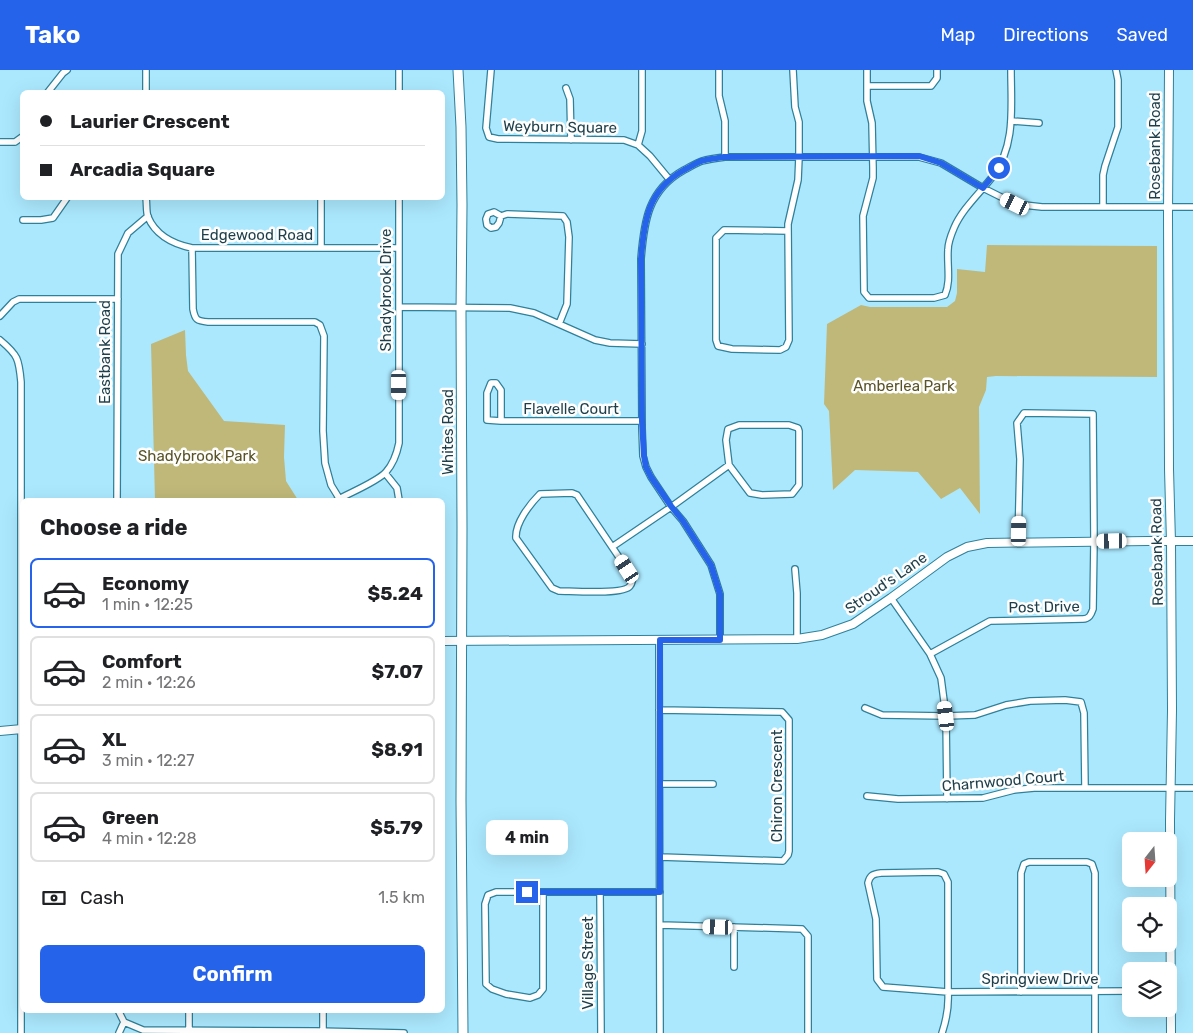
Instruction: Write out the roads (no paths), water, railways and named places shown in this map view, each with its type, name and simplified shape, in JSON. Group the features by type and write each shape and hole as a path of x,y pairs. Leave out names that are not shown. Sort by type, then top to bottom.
{"main road":[{"name":"Whites Road","path":"458,70 462,196 461,801 463,1033"}],"street":[{"path":"146,70 146,90"},
{"path":"399,70 399,90"},
{"name":"Weyburn Square","path":"491,70 486,128 489,137 498,139 624,140 638,145 669,179"},
{"name":"Weyburn Square","path":"638,145 642,130 642,70"},
{"path":"719,70 720,96 725,121 724,157"},
{"path":"788,231 724,230 716,238 716,340 718,346 732,349 780,350 786,347 789,340 788,224 798,180 799,157 799,122 795,107 793,70"},
{"path":"867,70 867,101 872,123 873,178 863,216 864,292 869,298 934,298 945,296 948,287 948,249 955,226 999,168 1005,156 1011,121 1010,70"},
{"path":"867,86 931,86 937,78 937,70"},
{"path":"1103,207 1103,176 1118,127 1118,80 1116,70"},
{"name":"Rosebank Road","path":"1169,70 1169,469 1172,710 1170,962"},
{"path":"49,90 63,71"},
{"path":"566,88 570,99 571,140"},
{"path":"1011,121 1039,123"},
{"path":"0,142 15,142 20,140"},
{"path":"720,640 720,594 711,565 683,521 651,477 646,467 644,456 641,259 643,233 648,213 657,193 669,179 700,161 724,157 919,156 941,163 983,188 1015,204 1042,207 1193,207"},
{"path":"23,220 53,218 66,200"},
{"name":"Edgewood Road","path":"146,200 148,216 156,230 172,242 192,248 398,248"},
{"path":"320,200 320,247"},
{"name":"Shadybrook Drive","path":"385,473 393,462 399,443 399,200"},
{"path":"501,216 507,214 563,216 567,222 570,237 567,304 559,324"},
{"name":"Eastbank Road","path":"117,498 118,254 128,233 148,216"},
{"path":"192,248 193,309 194,316 199,321 315,322 320,325 324,336 325,463 330,485 337,498"},
{"path":"0,316 18,299 118,299"},
{"path":"399,306 510,308 534,313 595,340 610,344 642,344"},
{"path":"0,340 13,352 20,363 21,498"},
{"name":"Flavelle Court","path":"501,421 501,390 496,383 491,383 487,393 487,420 501,421 642,421"},
{"path":"1018,543 1020,459 1018,423 1024,413 1093,414 1094,541"},
{"path":"739,425 789,425 798,428 799,485 792,494 762,495 750,493 729,465 726,440 728,429 739,425"},
{"path":"612,546 729,465"},
{"path":"340,498 385,473 397,488 399,498"},
{"path":"572,493 577,495 612,546 633,578 630,586 625,590 615,591 559,591 552,588 516,538 517,526 540,494 572,493"},
{"name":"Post Drive","path":"930,654 990,621 1086,619 1090,616 1093,609 1094,541"},
{"name":"Stroud's Lane","path":"445,641 797,639 837,631 853,624 946,557 967,547 987,543 1193,541"},
{"path":"795,569 797,639"},
{"path":"891,598 930,654 941,678 946,716 947,799"},
{"path":"660,640 660,1033"},
{"path":"865,708 882,715 946,716 975,715 1006,705 1030,701 1065,700 1081,702 1084,713 1085,788"},
{"name":"Chiron Crescent","path":"659,710 782,712 789,720 790,851 783,861 660,857"},
{"path":"0,731 20,729"},
{"path":"660,784 713,784"},
{"name":"Charnwood Court","path":"867,796 898,799 947,799 983,798 1014,790 1034,788 1193,788"},
{"path":"1021,992 1021,873 1024,864 1029,862 1087,862 1092,864 1095,873 1095,1033"},
{"name":"Springview Drive","path":"948,992 948,882 944,874 938,872 873,874 869,878 868,883 876,919 877,979 883,987 948,992 1122,991"},
{"path":"542,892 543,988 538,996 530,998 506,994 492,989 486,984 485,904 488,895 496,892 542,892 600,892 660,892"},
{"name":"Village Street","path":"600,892 600,1033"},
{"path":"660,924 802,928 808,936 808,1033"},
{"path":"734,927 734,967"},
{"path":"942,1033 948,1016 948,992"},
{"path":"21,1013 21,1033"},
{"path":"120,1013 124,1022 143,1030 404,1033"},
{"path":"189,1013 189,1030"},
{"path":"323,1013 323,1032"},
{"name":"Rosebank Road","path":"1171,1017 1171,1033"},
{"path":"119,1033 124,1022"}],"park label":[{"name":"Amberlea Park","path":"904,386"},
{"name":"Shadybrook Park","path":"197,456"}]}
